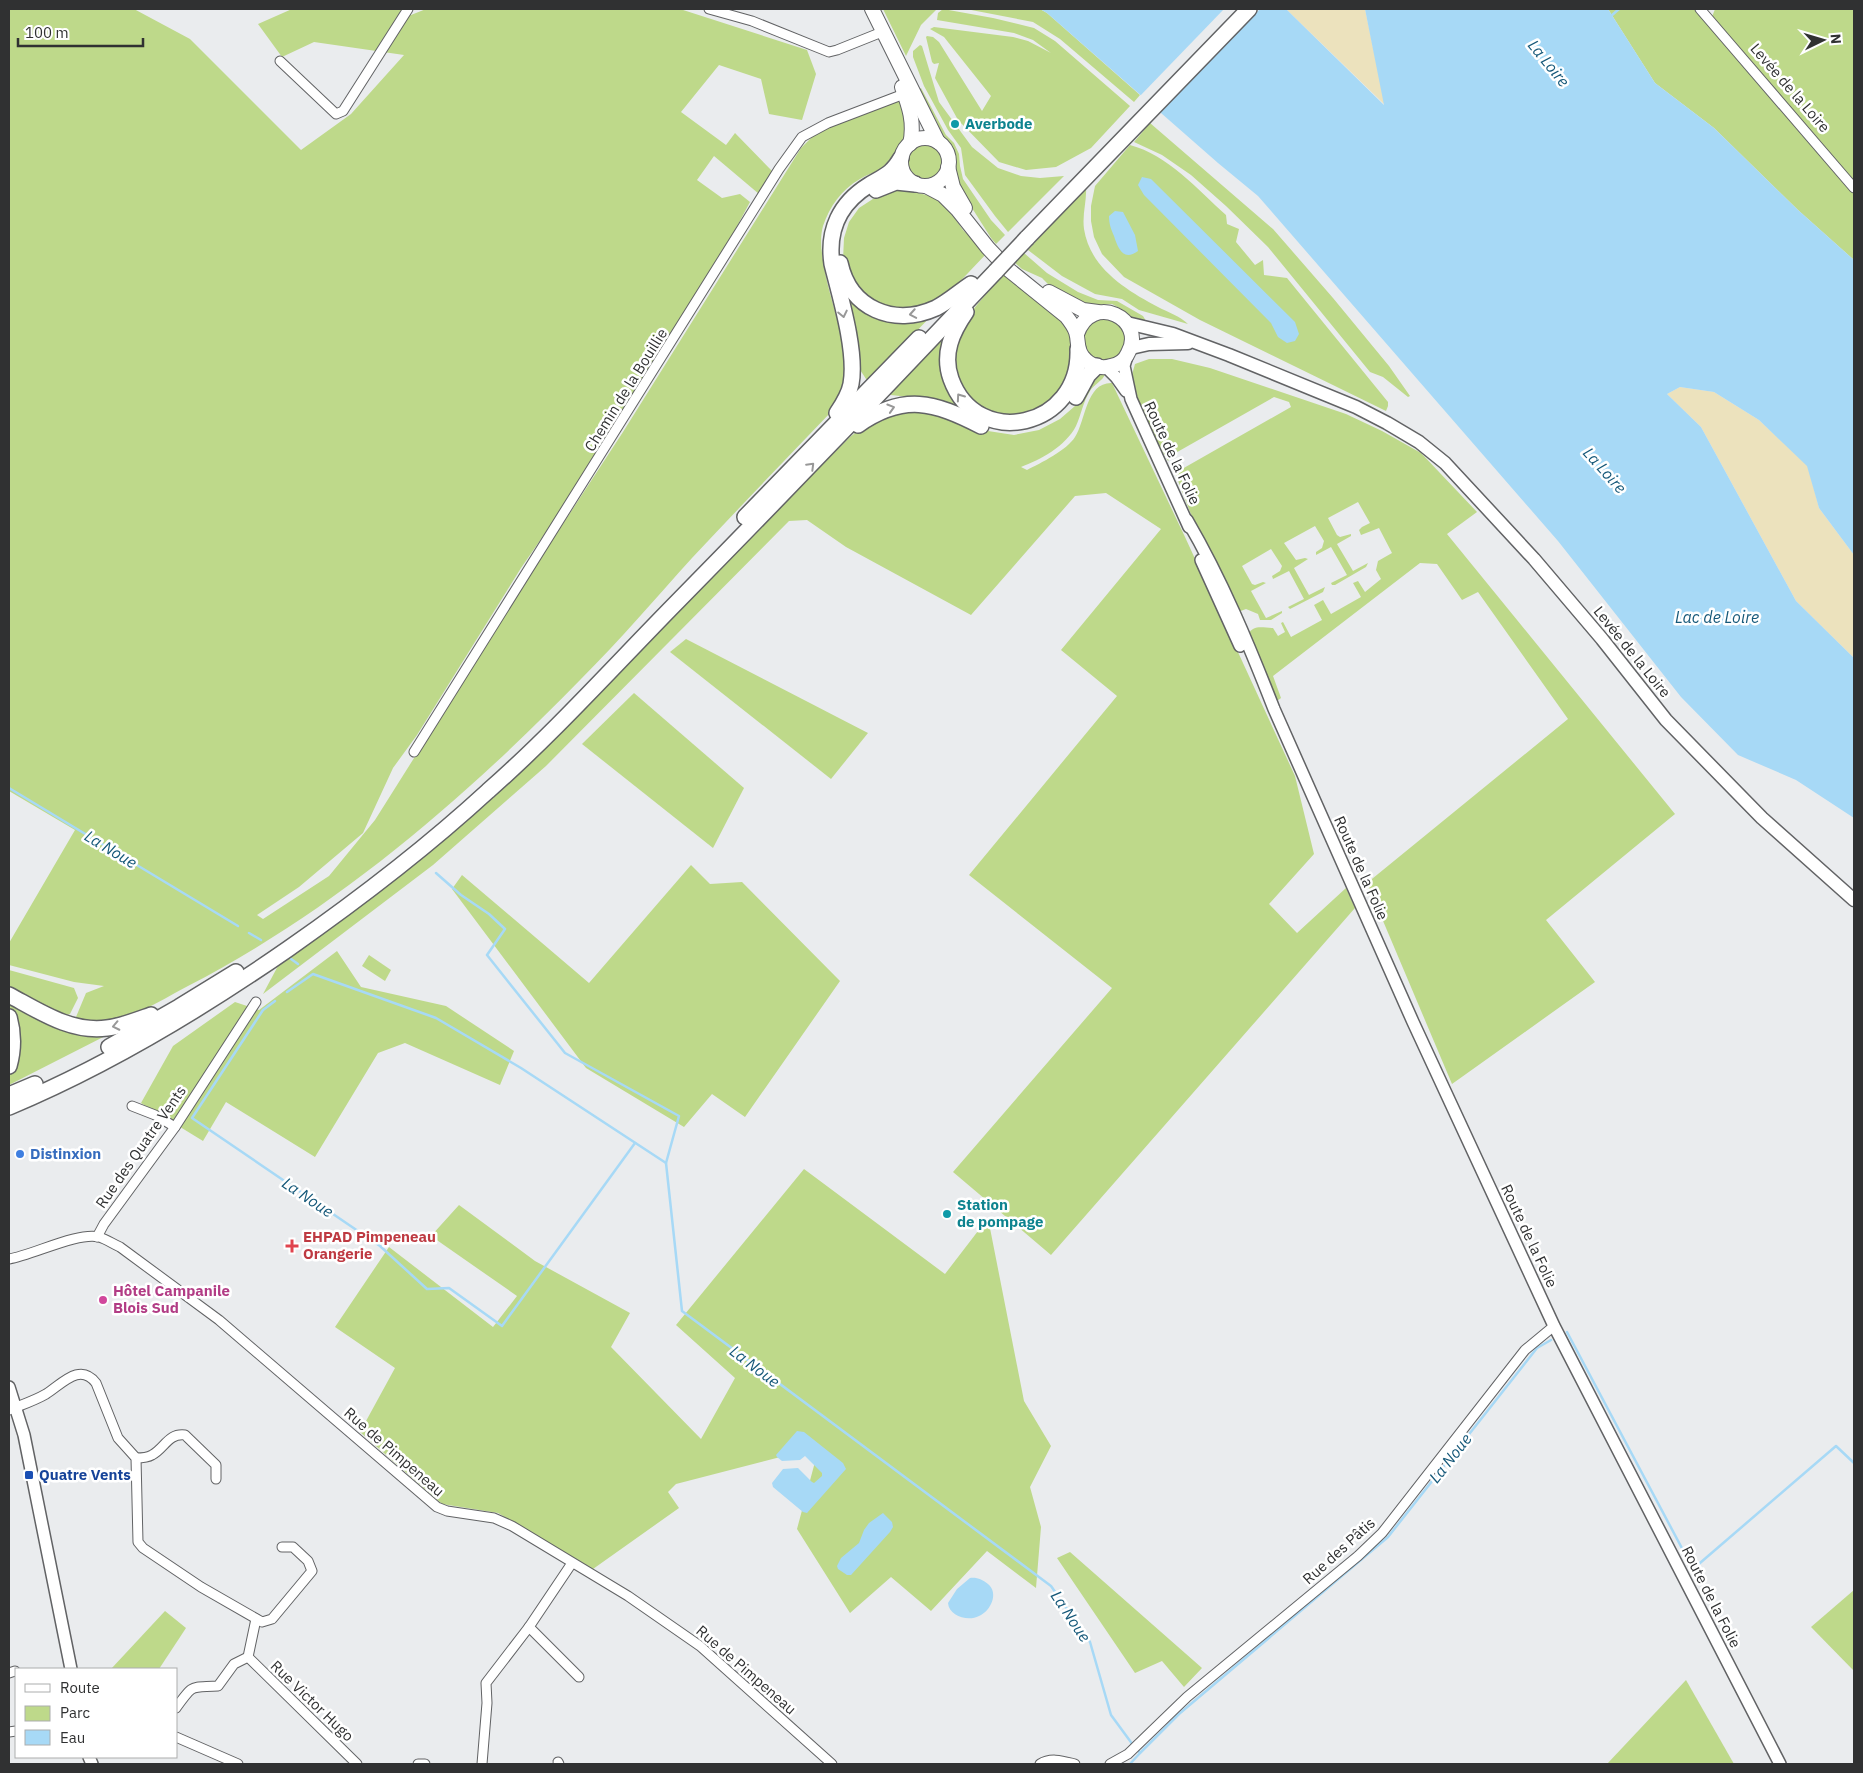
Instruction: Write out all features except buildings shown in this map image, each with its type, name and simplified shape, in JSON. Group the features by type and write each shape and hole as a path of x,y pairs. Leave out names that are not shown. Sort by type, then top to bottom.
{"highway":[{"path":"9,1107 111,1058 206,1004 317,929 372,889 488,792 544,740 834,442 993,268 1130,125 1236,9"},
{"path":"1130,125 1249,9"},
{"path":"810,449 842,406 851,384 849,341 830,254 834,224 850,200 888,175 901,158"},
{"path":"921,185 903,182 886,185 866,196 850,212 840,231 840,265 848,284 860,299 884,314 907,316 936,308 993,268"},
{"path":"993,268 951,336 948,349 952,381 962,400 970,408 993,420 1006,422 1030,420 1042,415 1061,401 1070,389 1076,377 1079,363 1078,350"},
{"path":"9,1095 105,1049 179,1007 242,968 329,908 394,859 472,795 554,716 970,284"},
{"path":"834,442 873,415 901,405 930,405 943,408 981,426 999,430 1014,432 1043,425 1059,416 1073,402 1088,375 1101,367"},
{"path":"9,995 54,1019 86,1028 105,1029 125,1025 179,1007"},
{"path":"9,1017 13,1031 13,1048 9,1066"}],"main road":[{"path":"872,9 938,142 947,153 953,187 971,218 992,245 1014,267 1040,287 1083,310 1114,313 1126,323 1131,331 1132,340 1129,352"},
{"path":"882,32 913,126 910,144"},
{"path":"938,142 924,138 910,144 904,150 901,158 903,173 908,180 943,194 1009,270 1066,316 1077,334 1078,350 1083,357 1101,367 1115,366 1129,352 1149,344 1199,344"},
{"path":"921,185 941,180 948,167"},
{"path":"1077,334 1084,320 1098,312"},
{"name":"Levée de la Loire","path":"1126,323 1173,334 1340,400 1387,423 1419,442 1445,463 1534,559 1602,639 1666,720 1762,818 1854,900"}],"street":[{"path":"280,61 336,114 339,113 343,111 408,9"},
{"path":"709,9 752,21 829,52 882,32"},
{"name":"Levée de la Loire","path":"1700,9 1854,188"},
{"name":"Chemin de la Bouillie","path":"414,752 780,169 802,137 828,123 904,94"},
{"name":"Route de la Folie","path":"1129,352 1124,366 1131,399"},
{"name":"Route de la Folie","path":"1101,367 1116,377 1131,399 1187,520 1209,580 1252,671 1274,709 1413,1022 1554,1326 1780,1764"},
{"name":"Rue des Quatre Vents","path":"97,1237 104,1224 175,1127 256,1002"},
{"path":"132,1106 155,1115 175,1127"},
{"path":"11,1260 72,1240 97,1237"},
{"name":"Rue de Pimpeneau","path":"97,1237 120,1247 219,1320 437,1507 447,1511 494,1518 512,1526 628,1596 700,1646 832,1764"},
{"name":"Rue des Pâtis","path":"1110,1764 1128,1754 1186,1697 1358,1556 1382,1533 1525,1350 1554,1326"},
{"path":"12,1409 45,1394 73,1375 91,1376 96,1383 118,1438 136,1458 138,1542 143,1548 192,1581 262,1622 272,1619 312,1572 308,1562 293,1547 282,1547"},
{"path":"9,1387 12,1409 31,1468 71,1668"},
{"path":"136,1458 154,1455 171,1437 185,1435 216,1465 216,1479"},
{"path":"482,1764 487,1703 486,1683 529,1627 572,1563"},
{"path":"178,1706 192,1688 198,1686 218,1686 234,1664 248,1657 256,1619"},
{"path":"529,1627 579,1677"},
{"name":"Rue Victor Hugo","path":"248,1657 357,1764"},
{"path":"178,1738 238,1764"},
{"path":"1040,1764 1045,1761 1058,1760 1075,1764"},
{"path":"418,1764 426,1764"}],"green space":[{"path":"9,9 134,9 190,39 301,150 351,114 404,55 314,42 282,57 258,24 292,9 400,9 411,15 426,9 680,9 807,50 816,74 802,120 769,114 761,79 719,65 681,112 726,145 735,133 772,171 759,194 714,156 697,180 722,198 740,194 750,202 735,230 561,510 521,568 417,735 393,768 363,833 299,887 257,915 263,919 329,876 375,820 523,585 623,432 801,148 816,133 898,100 906,114 908,133 884,166 853,183 842,193 833,205 823,226 821,239 822,256 841,337 845,368 843,387 832,411 692,558 595,664 537,723 445,808 347,886 243,956 135,1014 107,1022 92,1023 78,1021 76,1017 86,993 104,986 74,982 9,965 9,943 75,830 9,791"},
{"path":"883,9 937,9 921,25 906,56"},
{"path":"943,9 1034,28 1055,41 1130,106 1091,148 1056,167 1026,170 999,162 958,120 935,78 939,63 934,64 932,62 926,37 933,37 939,42 982,111 991,96 944,37 930,29 934,27 1013,37 1028,41 1051,53 1033,40 1014,33 937,20 938,13"},
{"path":"966,9 1040,9 1047,13 1140,95 1134,102 1060,39 1033,22"},
{"path":"1608,9 1704,9 1712,17 1715,9 1854,9 1854,260 1798,210 1714,128 1655,83"},
{"path":"920,45 922,46 939,102 972,147 998,168 1021,176 1040,178 1064,176 1008,232 965,175 961,148 948,130 924,86 913,57 913,51"},
{"path":"921,88 946,135 954,143 959,154 963,179 991,220 1005,235 996,244 969,206 954,172 955,162 950,144 942,137 937,122 929,108 924,106 916,91"},
{"path":"1150,123 1273,229 1389,366 1410,396 1408,397 1383,377 1370,372 1268,247 1226,206 1191,175 1162,155 1134,142"},
{"path":"924,145 937,150 942,163 937,176 924,181 911,176 906,163 911,150"},
{"path":"1130,145 1157,156 1193,184 1226,215 1227,224 1239,229 1236,242 1255,265 1263,260 1264,275 1287,278 1388,402 1386,411 1200,320 1124,277 1102,254 1094,237 1091,206 1095,186"},
{"path":"1086,187 1084,229 1088,243 1102,266 1122,285 1188,324 1139,310 1122,299 1095,294 1062,276 1028,250"},
{"path":"899,188 934,197 949,210 963,230 987,253 950,292 922,309 884,309 858,291 843,260 844,238 849,222 859,208 876,197"},
{"path":"1024,253 1047,273 1078,292 1098,300 1117,301 1143,316 1146,321 1130,317 1112,304 1088,306 1067,293 1054,290 1042,278 1022,269 1015,263"},
{"path":"1006,273 1040,298 1060,317 1068,329 1073,342 1074,356 1058,399 1012,418 997,415 984,409 973,400 957,376 954,362 954,347 962,326"},
{"path":"839,276 864,307 932,315 870,380 866,379 857,365"},
{"path":"1108,319 1116,322 1122,328 1125,340 1122,352 1116,358 1100,361 1092,358 1086,352 1083,336 1086,328 1092,322"},
{"path":"947,329 944,381 953,398 963,410 918,398 891,395 888,392"},
{"path":"1149,359 1172,359 1210,368 1346,414 1382,431 1421,453 1477,512 1447,534 1675,814 1546,920 1595,982 1452,1084 1367,883 1568,719 1478,592 1462,600 1437,564 1420,563 1273,676 1281,698 1277,701 1248,635 1250,632 1259,627 1273,628 1278,636 1285,632 1281,623 1283,622 1291,637 1322,620 1314,605 1323,600 1331,614 1361,597 1353,583 1358,581 1365,592 1381,579 1376,570 1378,561 1392,553 1379,528 1361,535 1359,530 1370,523 1358,502 1328,518 1337,535 1340,537 1351,534 1351,536 1337,544 1353,571 1368,563 1366,567 1332,585 1331,583 1347,575 1331,547 1316,555 1316,552 1322,548 1324,541 1315,526 1284,543 1296,560 1308,559 1294,568 1309,595 1325,587 1323,592 1290,609 1288,607 1304,599 1289,571 1273,579 1272,576 1280,571 1282,566 1271,549 1242,566 1252,584 1266,583 1251,591 1266,618 1282,611 1282,613 1271,620 1260,620 1258,614 1246,609 1238,612 1190,512 1175,473 1291,407 1289,402 1274,397 1172,455 1168,461 1146,423 1131,378 1135,364"},
{"path":"1105,374 1090,391 1076,426 1066,440 1044,456 1021,467 1027,470 1066,447 1079,430 1092,395 1103,384 1112,383 1295,776 1314,854 1269,904 1297,933 1346,888 1355,908 1051,1255 953,1172 1112,988 969,875 1117,696 1061,650 1161,529 1106,493 1075,496 971,615 846,547 807,520 789,521 546,766 433,865 263,994 279,964 377,890 724,562 850,437 873,419 918,408 962,420 988,431 1014,435 1039,430 1060,419 1075,406 1098,376"},
{"path":"686,639 868,733 831,779 670,652"},
{"path":"634,693 744,788 713,848 582,744"},
{"path":"691,865 710,884 742,882 840,981 745,1117 712,1094 684,1127 586,1068 452,889 462,875 589,983"},
{"path":"337,951 361,987 446,1006 514,1051 500,1085 405,1043 378,1053 315,1157 226,1102 203,1141 141,1103 173,1046 235,1002 259,1010"},
{"path":"369,955 391,970 385,981 362,966"},
{"path":"9,970 74,988 78,998 70,1014 60,1017 9,991"},
{"path":"9,998 55,1023 119,1029 9,1085"},
{"path":"804,1169 945,1274 988,1218 1024,1401 1051,1446 1030,1487 1041,1527 1036,1588 987,1551 931,1611 891,1577 850,1613 797,1529 819,1447 676,1484 668,1492 679,1508 593,1569 498,1513 442,1504 360,1432 395,1368 335,1327 389,1247 493,1327 517,1296 431,1236 459,1205 535,1261 630,1313 611,1347 701,1439 735,1378 676,1325"},
{"path":"1070,1552 1202,1668 1184,1687 1162,1661 1135,1673 1057,1558"},
{"path":"1854,1590 1854,1671 1811,1627"},
{"path":"165,1611 186,1628 160,1668 112,1668"},
{"path":"1686,1680 1734,1764 1607,1764"}],"sand":[{"path":"1286,9 1365,9 1385,105"},
{"path":"1680,387 1714,392 1759,420 1808,466 1819,508 1854,555 1854,658 1796,601 1701,427 1667,394"}],"water":[{"path":"1040,9 1286,9 1384,105 1365,9 1608,9 1655,83 1714,128 1798,210 1854,260 1854,555 1819,508 1807,466 1759,420 1714,392 1680,387 1667,394 1701,427 1796,601 1854,658 1854,818 1796,780 1738,755 1681,697 1558,541 1258,196 1047,13"},
{"path":"1142,177 1151,179 1295,322 1299,334 1295,341 1287,343 1278,337 1271,323 1144,195 1138,185"},
{"path":"1115,211 1123,212 1135,235 1138,251 1133,254 1125,254 1117,245 1109,219 1109,216"},
{"path":"797,1431 804,1432 843,1463 846,1469 807,1513 803,1512 773,1487 772,1483 783,1469 798,1468 814,1483 822,1476 822,1473 805,1456 800,1460 782,1461 777,1457 776,1455"},
{"path":"883,1513 892,1522 893,1527 890,1532 851,1575 847,1575 838,1569 837,1566 841,1558 859,1543 869,1523"},
{"path":"970,1578 980,1579 988,1584 993,1592 993,1597 990,1606 983,1614 975,1618 965,1618 955,1614 949,1608 948,1603 957,1589"}],"pier":[{"path":"1224,9 1260,9 1158,114 1139,97"}],"waterway":[{"path":"1611,16 1619,9"},
{"name":"La Noue","path":"9,788 238,926"},
{"path":"436,873 461,895 489,914 505,929 487,955 565,1053 679,1116 666,1163"},
{"name":"La Noue","path":"249,933 261,940"},
{"name":"La Noue","path":"291,959 298,964"},
{"name":"La Noue","path":"287,992 313,974 436,1018 521,1068 666,1163 682,1311 1051,1586 1090,1642 1111,1715 1133,1745"},
{"name":"La Noue","path":"275,1001 263,1010 192,1118 380,1246 427,1289 449,1288 502,1326 635,1143"},
{"name":"La Noue","path":"1567,1332 1693,1569 1836,1446 1854,1463"},
{"name":"La Noue","path":"1137,1749 1140,1753 1179,1714 1388,1537 1537,1348 1551,1340"},
{"path":"1130,1764 1140,1753"}],"place":[{"name":"Averbode","path":"955,124"},
{"name":"Distinxion","path":"20,1154"},
{"name":"Station de pompage","path":"947,1214"},
{"name":"EHPAD Pimpeneau Orangerie","path":"292,1246"},
{"name":"Hôtel Campanile Blois Sud","path":"103,1300"},
{"name":"Quatre Vents","path":"29,1475"}],"water label":[{"name":"La Loire","path":"1549,63"},
{"name":"La Loire","path":"1605,470"},
{"name":"Lac de Loire","path":"1717,617"}]}
